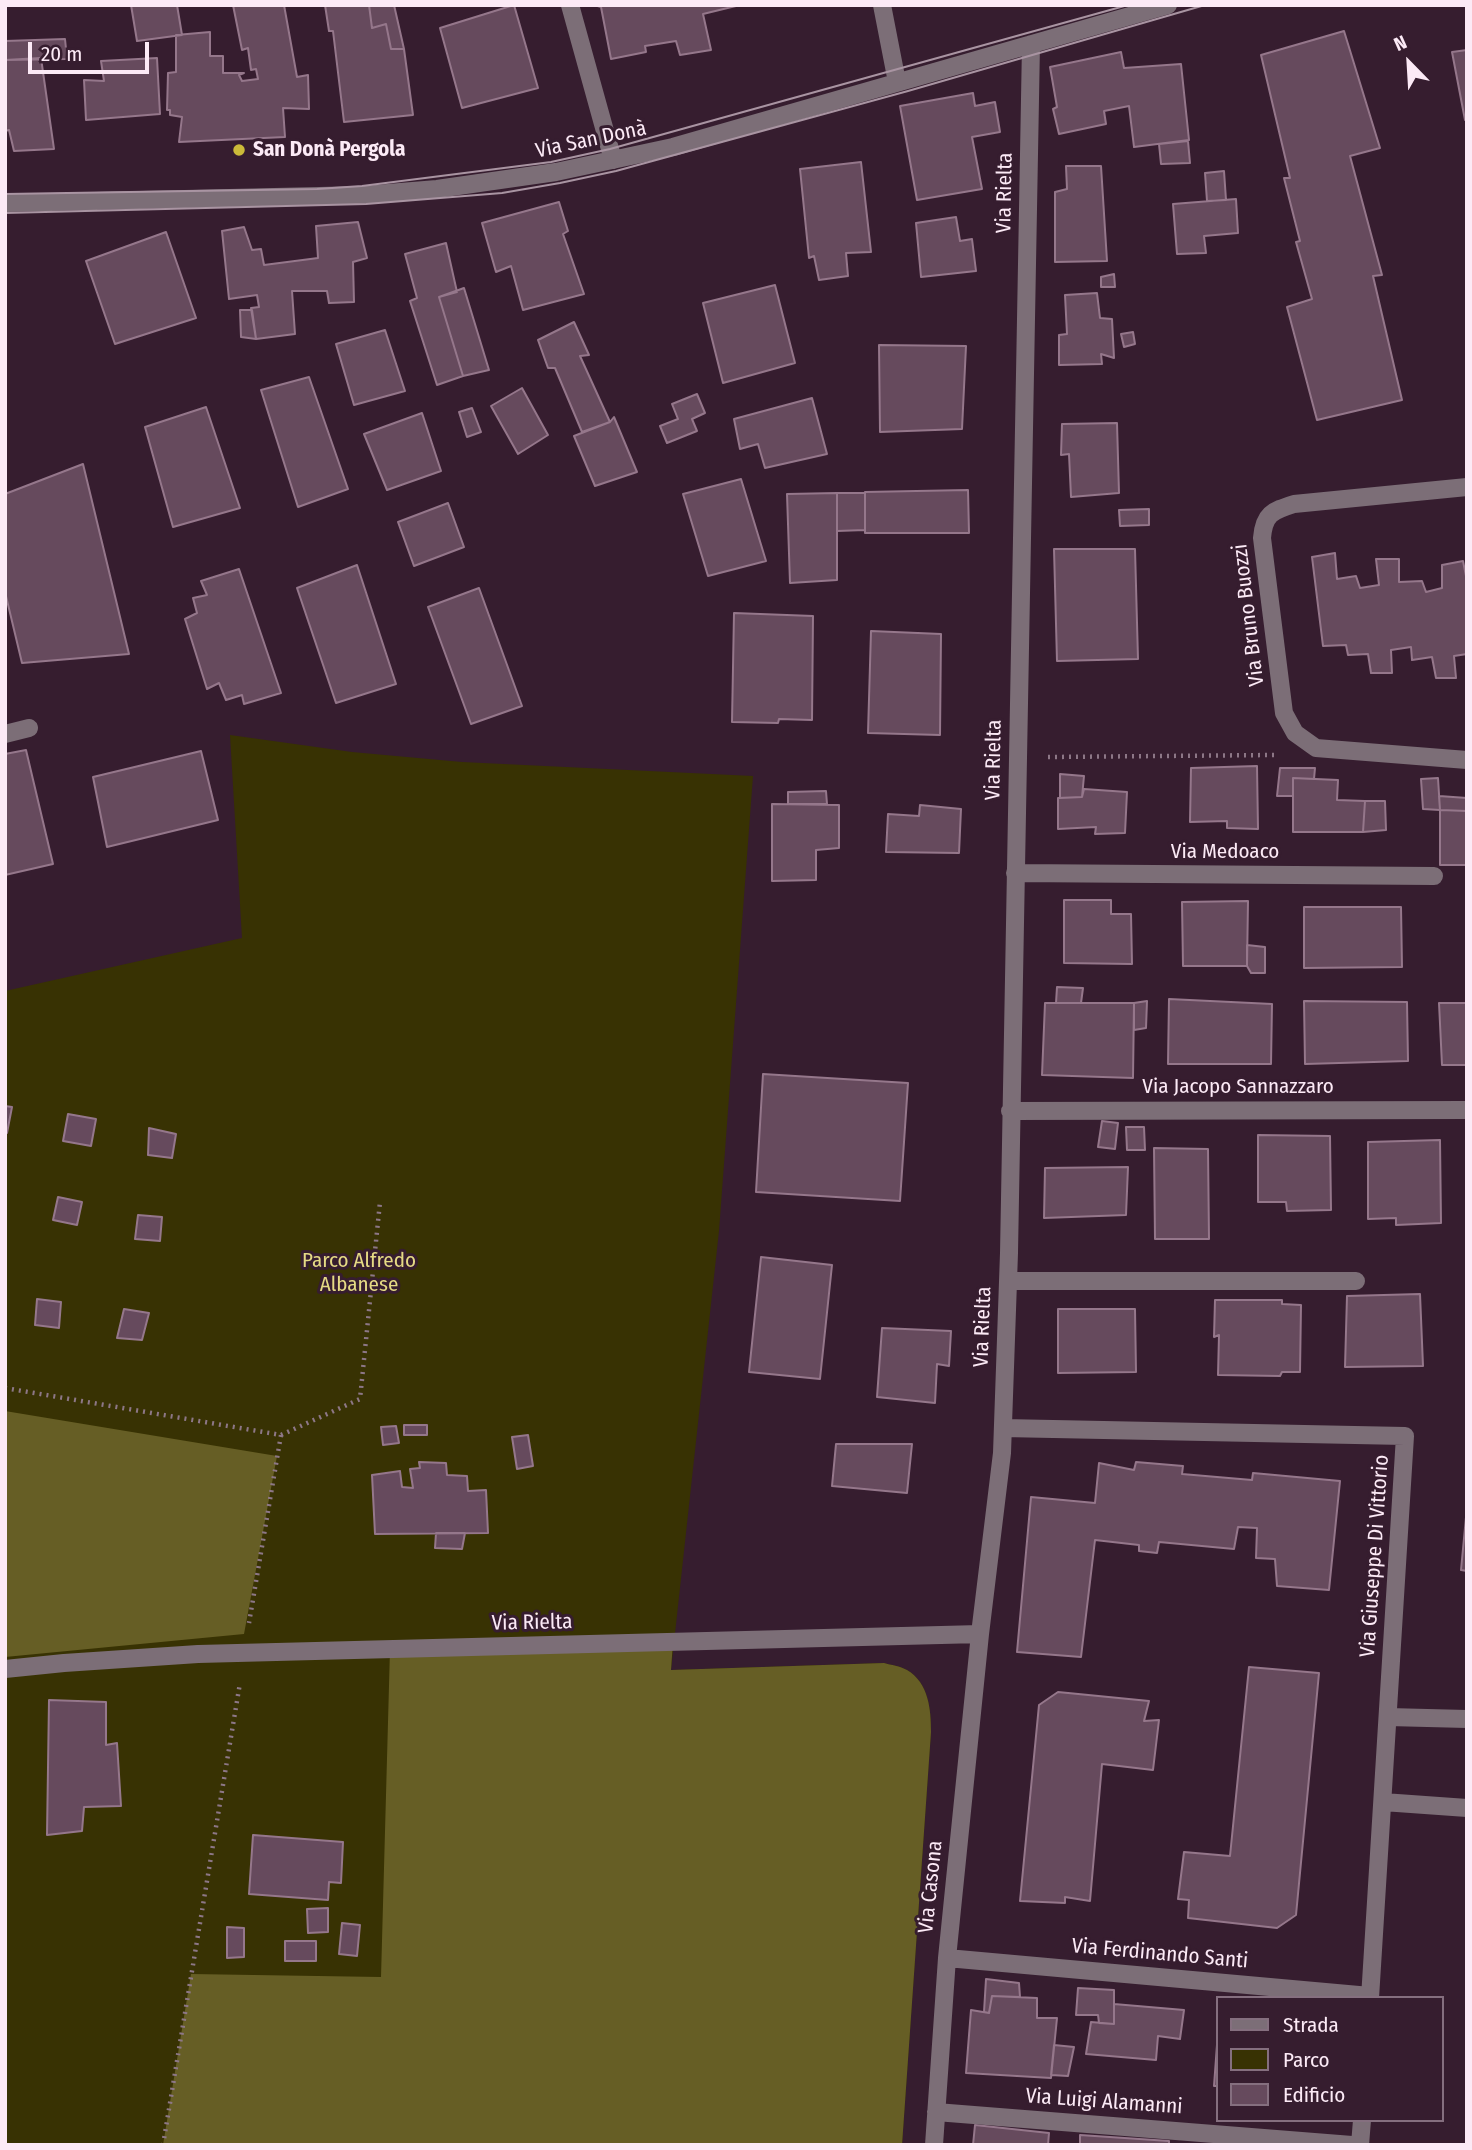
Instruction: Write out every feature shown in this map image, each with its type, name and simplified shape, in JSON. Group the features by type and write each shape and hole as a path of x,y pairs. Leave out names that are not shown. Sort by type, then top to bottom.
{"street":[{"path":"570,5 613,160"},
{"path":"883,5 897,82"},
{"name":"Via San Donà","path":"5,203 364,195 500,181 556,172 673,147 1168,5"},
{"name":"Via Rielta","path":"5,1669 133,1658 245,1653 980,1634 1002,1453 1008,1281 1031,44"},
{"name":"Via Bruno Buozzi","path":"1316,748 1295,733 1284,713 1262,538 1263,524 1268,515 1280,508 1294,505 1467,486"},
{"path":"5,734 29,729"},
{"path":"1316,748 1467,760"},
{"name":"Via Medoaco","path":"1015,873 1434,876"},
{"name":"Via Jacopo Sannazzaro","path":"1010,1111 1467,1110"},
{"path":"1008,1281 1356,1280"},
{"name":"Via Giuseppe Di Vittorio","path":"1003,1428 1405,1436 1370,1996"},
{"name":"Via Casona","path":"934,2145 947,1958 980,1634"},
{"path":"1388,1717 1467,1718"},
{"path":"1383,1802 1467,1808"},
{"name":"Via Ferdinando Santi","path":"947,1958 1359,1996"},
{"name":"Via Luigi Alamanni","path":"936,2112 1352,2145"},
{"path":"1360,2145 1362,2122"}],"path":[{"path":"1017,757 1273,755 1316,748"},
{"path":"5,1388 281,1435 360,1399 380,1202"},
{"path":"163,2145 281,1435"}],"green space":[{"name":"Parco Alfredo Albanese","path":"230,735 352,752 462,762 753,776 719,1231 671,1670 884,1663 907,1670 920,1682 924,1690 929,1706 931,1732 902,2145 5,2145 5,991 242,938"}],"shaded area":[{"path":"5,1411 277,1456 244,1634 5,1657"},
{"path":"673,1642 671,1670 884,1663 907,1670 920,1682 924,1690 929,1706 931,1732 902,2145 163,2145 191,1974 381,1977 390,1649"}],"building":[{"path":"131,5 177,5 182,35 137,41"},
{"path":"233,5 284,5 297,77 308,75 309,109 283,108 285,137 179,142 182,117 170,115 170,110 167,110 168,73 176,72 176,35 210,32 210,56 223,56 223,73 244,73 239,75 242,81 258,79 256,69 251,70 248,48 242,50"},
{"path":"325,5 369,5 372,28 386,24 391,49 404,49 413,115 344,122 333,31 329,31"},
{"path":"369,5 394,5 404,49 391,49 386,24 372,28"},
{"path":"514,5 538,88 462,108 440,28"},
{"path":"594,5 740,5 703,14 711,50 680,55 676,41 645,46 646,52 611,59 601,7"},
{"path":"1344,31 1380,148 1350,156 1382,275 1373,276 1402,400 1317,420 1287,307 1312,299 1296,242 1300,241 1284,178 1290,178 1261,55"},
{"path":"65,39 67,59 5,60 5,41"},
{"path":"1467,50 1467,120 1465,120 1452,52"},
{"path":"1121,52 1124,68 1181,64 1189,140 1134,147 1129,106 1104,111 1106,124 1059,134 1053,109 1057,107 1050,67"},
{"path":"41,58 54,149 14,151 9,130 5,131 5,60"},
{"path":"157,58 160,114 86,120 84,80 104,81 101,61"},
{"path":"973,93 975,106 995,102 1000,132 972,137 982,189 917,200 900,106"},
{"path":"1188,141 1190,163 1161,164 1159,144"},
{"path":"861,162 871,252 846,253 848,276 819,280 814,256 809,258 800,169"},
{"path":"1066,166 1101,166 1107,261 1055,262 1055,192 1067,189"},
{"path":"1224,171 1226,200 1207,201 1205,173"},
{"path":"1236,199 1238,233 1204,236 1206,253 1177,254 1173,204"},
{"path":"559,202 568,231 563,234 584,294 523,310 511,266 496,272 482,223"},
{"path":"956,217 960,241 972,239 976,271 921,277 916,223"},
{"path":"358,222 367,258 353,262 354,302 329,303 327,291 292,291 295,334 256,339 251,308 259,307 257,295 229,299 222,231 244,227 252,250 261,249 264,265 318,258 316,226"},
{"path":"166,232 196,318 115,344 86,261"},
{"path":"446,243 457,292 439,297 463,376 437,385 410,301 417,298 405,254"},
{"path":"1114,274 1115,287 1101,287 1101,277"},
{"path":"775,285 795,363 723,383 703,303"},
{"path":"464,288 489,370 463,376 439,297"},
{"path":"1097,293 1100,318 1112,319 1114,358 1101,354 1102,364 1059,365 1059,335 1067,334 1065,295"},
{"path":"240,310 252,310 256,339 241,337"},
{"path":"574,322 589,355 580,356 610,422 582,432 555,368 548,368 538,340"},
{"path":"385,330 405,391 354,405 336,344"},
{"path":"1133,332 1135,344 1124,347 1121,334"},
{"path":"879,345 966,346 962,429 880,432"},
{"path":"309,377 348,489 298,507 261,390"},
{"path":"522,388 548,435 518,454 491,406"},
{"path":"697,394 705,413 692,419 697,431 667,443 660,426 678,419 672,404"},
{"path":"812,398 827,454 765,468 758,444 740,449 734,419"},
{"path":"206,407 240,508 173,527 145,427"},
{"path":"472,408 481,432 467,437 459,412"},
{"path":"422,413 441,471 387,490 364,434"},
{"path":"614,417 637,472 595,486 574,436 610,422"},
{"path":"1117,423 1119,493 1071,497 1069,454 1061,455 1062,424"},
{"path":"83,464 129,654 22,663 5,592 5,494"},
{"path":"741,479 766,561 708,576 683,494"},
{"path":"968,490 969,533 865,533 865,492"},
{"path":"837,493 865,493 865,530 837,531"},
{"path":"837,493 837,580 790,583 787,494"},
{"path":"448,503 464,547 414,566 398,522"},
{"path":"1149,509 1149,525 1120,526 1119,510"},
{"path":"1054,549 1135,549 1138,659 1057,661"},
{"path":"1335,553 1337,579 1356,576 1360,588 1379,585 1376,559 1399,559 1399,582 1422,581 1426,592 1442,588 1442,565 1463,561 1467,581 1467,654 1454,656 1456,678 1436,678 1432,657 1412,660 1411,647 1391,650 1392,673 1371,673 1368,654 1348,655 1346,645 1323,646 1312,557"},
{"path":"357,565 396,684 336,703 297,588"},
{"path":"239,569 281,693 244,704 242,695 226,700 219,683 207,689 185,619 197,613 193,598 207,595 201,581"},
{"path":"479,588 522,706 471,724 428,607"},
{"path":"734,613 813,616 812,720 779,719 778,723 732,722"},
{"path":"871,631 941,634 940,735 868,733"},
{"path":"26,750 53,864 5,875 5,754"},
{"path":"201,751 218,820 107,847 93,777"},
{"path":"1257,766 1258,829 1227,828 1227,821 1190,822 1191,768"},
{"path":"1280,768 1315,768 1314,779 1293,778 1293,796 1277,796"},
{"path":"1060,774 1084,776 1082,797 1060,798"},
{"path":"1293,778 1338,780 1337,800 1365,801 1363,832 1293,832"},
{"path":"1438,778 1440,810 1423,809 1421,779"},
{"path":"1084,789 1127,792 1125,833 1095,834 1096,827 1058,829 1058,798 1082,797"},
{"path":"826,791 827,804 788,804 788,792"},
{"path":"1439,796 1467,798 1467,811 1440,810"},
{"path":"1365,801 1385,801 1386,830 1363,832"},
{"path":"772,804 839,805 839,848 816,850 816,880 772,881"},
{"path":"920,805 961,809 959,853 886,852 888,814 919,816"},
{"path":"1440,810 1467,811 1467,865 1440,865"},
{"path":"1064,900 1111,900 1111,914 1131,914 1132,964 1064,963"},
{"path":"1248,901 1247,966 1183,966 1182,902"},
{"path":"1304,907 1401,907 1402,967 1304,968"},
{"path":"1247,945 1265,947 1265,973 1251,973 1247,966"},
{"path":"1057,987 1083,988 1081,1003 1056,1003"},
{"path":"1169,999 1272,1004 1271,1064 1168,1064"},
{"path":"1147,1001 1146,1028 1134,1030 1134,1003"},
{"path":"1304,1001 1407,1002 1408,1061 1305,1064"},
{"path":"1045,1003 1134,1003 1133,1078 1042,1075"},
{"path":"1439,1003 1467,1003 1467,1065 1442,1065"},
{"path":"763,1074 908,1083 900,1201 756,1192"},
{"path":"5,1106 12,1107 7,1133 5,1132"},
{"path":"68,1114 96,1119 91,1146 63,1141"},
{"path":"1102,1121 1118,1123 1115,1149 1098,1147"},
{"path":"1126,1127 1144,1127 1145,1150 1127,1150"},
{"path":"149,1128 176,1134 172,1158 148,1155"},
{"path":"1258,1135 1330,1136 1331,1210 1287,1211 1286,1202 1258,1202"},
{"path":"1440,1140 1441,1223 1396,1225 1396,1218 1368,1219 1368,1142"},
{"path":"1154,1148 1208,1149 1209,1239 1155,1239"},
{"path":"1128,1167 1126,1215 1044,1218 1045,1168"},
{"path":"58,1197 82,1202 77,1225 53,1220"},
{"path":"138,1215 162,1217 160,1241 135,1239"},
{"path":"761,1257 832,1265 820,1379 749,1372"},
{"path":"1420,1294 1423,1366 1345,1367 1347,1296"},
{"path":"37,1299 61,1302 59,1328 35,1325"},
{"path":"1215,1300 1282,1300 1282,1304 1301,1305 1300,1372 1282,1372 1280,1376 1218,1375 1219,1335 1214,1337"},
{"path":"124,1309 149,1313 142,1340 117,1338"},
{"path":"1058,1309 1135,1309 1136,1372 1058,1373"},
{"path":"882,1328 951,1331 949,1366 937,1364 935,1403 877,1397"},
{"path":"404,1425 427,1425 427,1435 404,1435"},
{"path":"396,1426 399,1443 383,1445 381,1427"},
{"path":"528,1435 533,1466 517,1469 512,1437"},
{"path":"836,1444 912,1444 907,1493 832,1486"},
{"path":"419,1462 446,1463 447,1475 467,1476 468,1491 486,1490 488,1533 375,1534 372,1475 400,1471 402,1487 413,1488 410,1469 420,1468"},
{"path":"1136,1462 1183,1466 1182,1474 1252,1480 1253,1473 1340,1481 1329,1590 1277,1586 1275,1559 1256,1558 1257,1528 1238,1527 1234,1549 1159,1542 1157,1553 1139,1551 1139,1545 1095,1540 1081,1657 1017,1652 1031,1497 1095,1503 1099,1463 1134,1470"},
{"path":"1467,1517 1467,1571 1461,1570"},
{"path":"436,1533 465,1533 462,1549 435,1548"},
{"path":"1249,1667 1319,1673 1296,1915 1277,1928 1188,1918 1189,1900 1178,1899 1184,1852 1230,1856"},
{"path":"1058,1692 1149,1701 1144,1721 1159,1720 1153,1770 1102,1764 1090,1901 1065,1897 1065,1903 1020,1901 1039,1705"},
{"path":"49,1700 106,1702 106,1745 117,1743 121,1806 84,1807 82,1831 47,1835"},
{"path":"253,1835 343,1842 341,1883 329,1882 328,1900 249,1894"},
{"path":"328,1908 328,1932 308,1933 307,1909"},
{"path":"342,1923 360,1925 357,1956 339,1954"},
{"path":"227,1927 244,1928 244,1957 227,1958"},
{"path":"285,1941 316,1941 316,1961 285,1961"},
{"path":"986,1979 1019,1983 1020,1997 992,1996 989,2013 984,2012"},
{"path":"1078,1988 1114,1990 1114,2024 1099,2023 1098,2015 1076,2015"},
{"path":"992,1996 1037,1998 1037,2018 1057,2018 1051,2078 966,2073 971,2010 989,2013"},
{"path":"1114,2004 1184,2010 1180,2039 1158,2036 1156,2060 1086,2054 1091,2022 1114,2024"},
{"path":"1054,2045 1074,2047 1068,2076 1051,2075"},
{"path":"975,2125 1049,2133 1048,2145 973,2145"},
{"path":"1080,2135 1169,2141 1169,2145 1080,2145"}],"tram line":[{"path":"5,194 317,189 362,186 551,162 610,149 1128,5"},
{"path":"5,213 366,204 502,193 560,183 616,171 908,91 1205,5"}],"place":[{"name":"San Donà Pergola","path":"239,150"}]}
